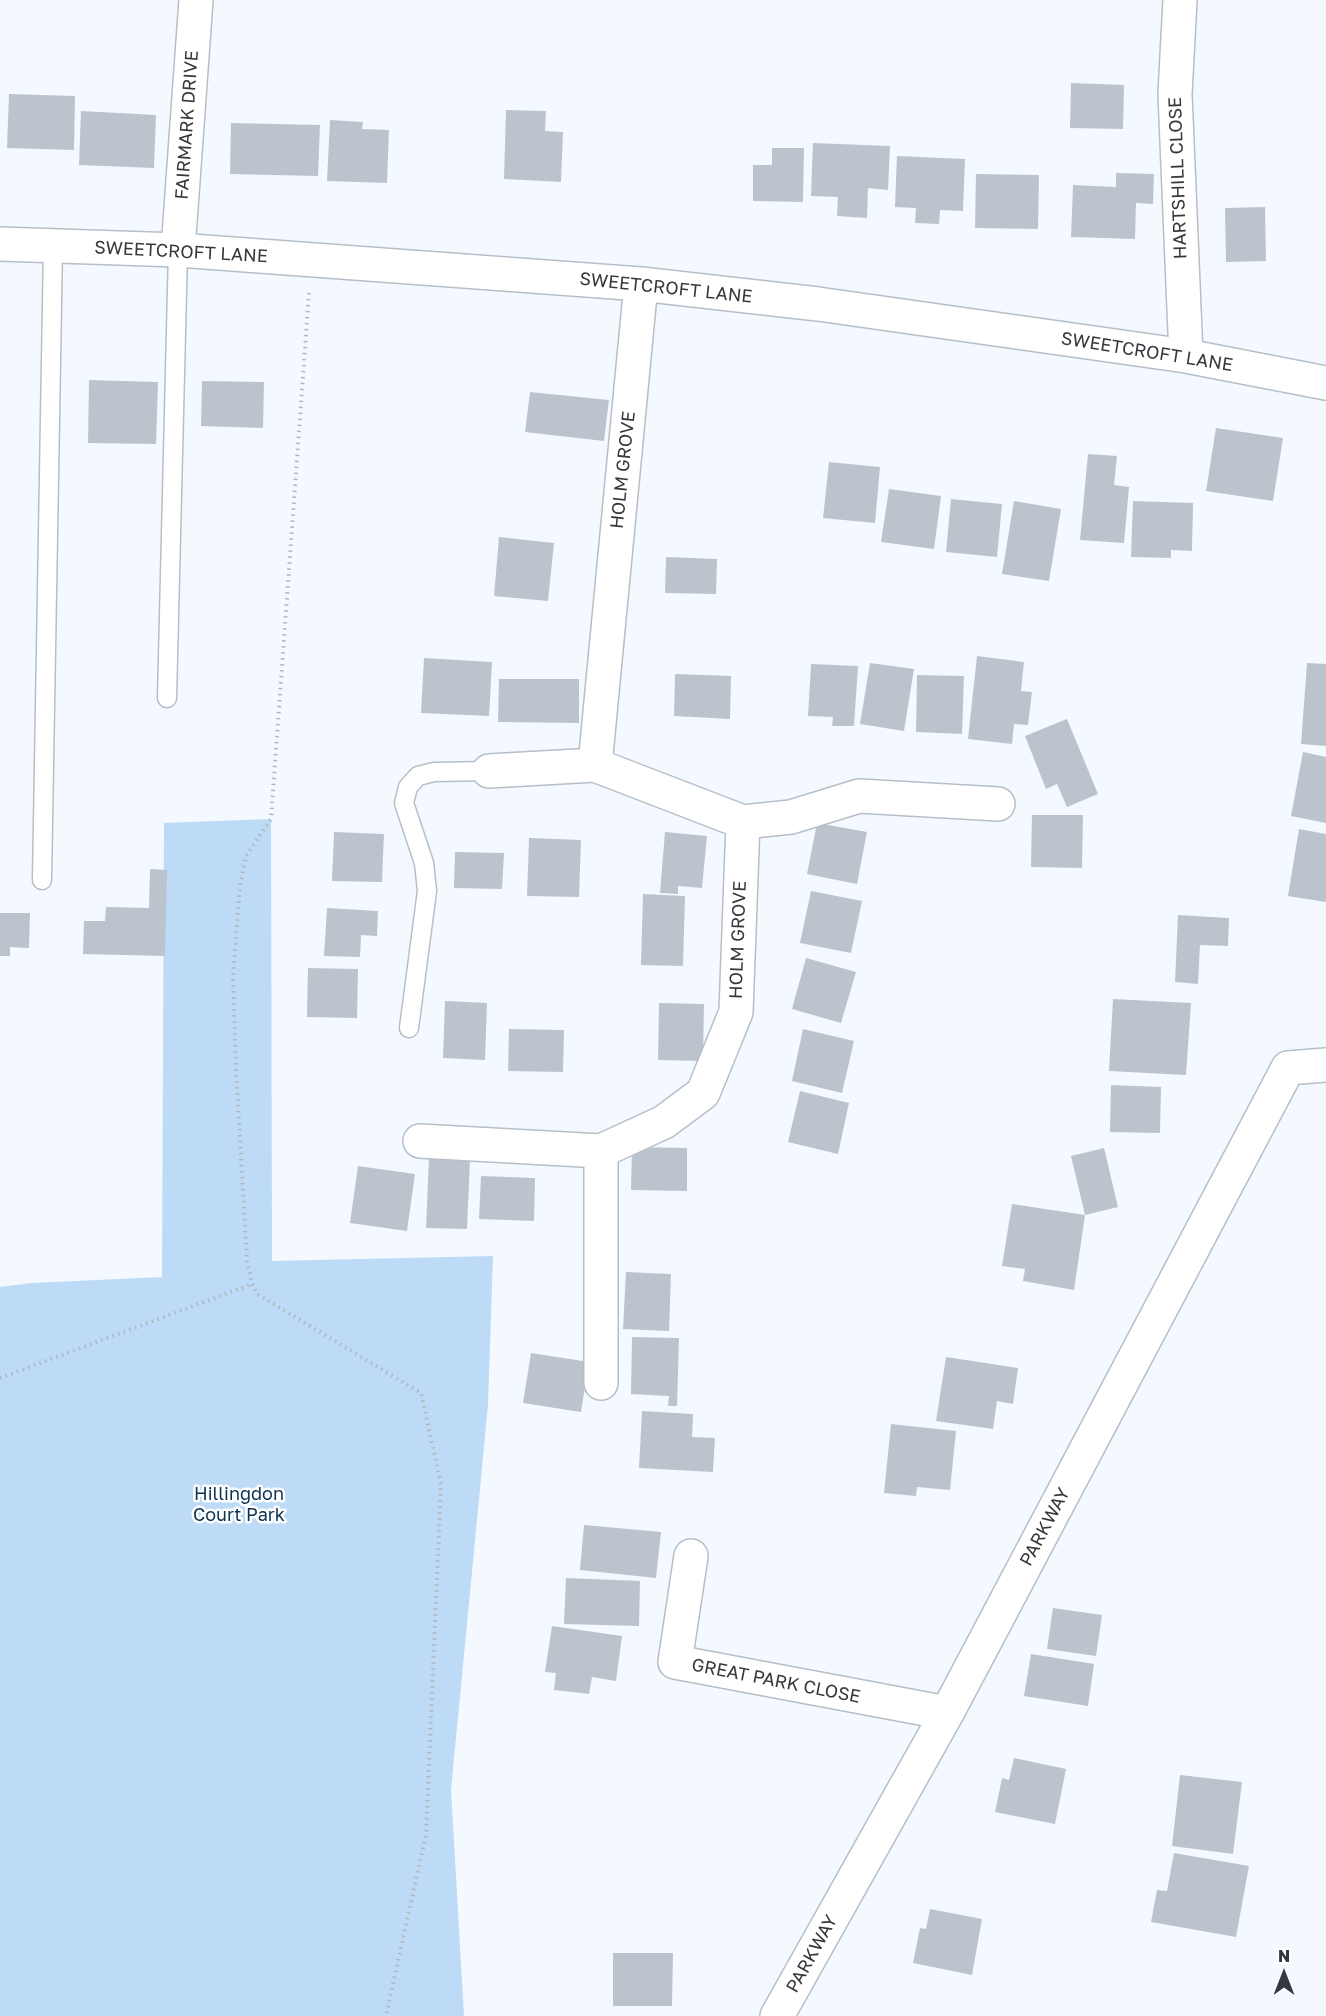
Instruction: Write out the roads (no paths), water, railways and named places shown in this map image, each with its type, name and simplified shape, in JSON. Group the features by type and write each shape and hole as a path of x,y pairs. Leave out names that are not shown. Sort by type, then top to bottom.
{"street":[{"name":"FAIRMARK DRIVE","path":"178,250 196,0"},
{"name":"HARTSHILL CLOSE","path":"1180,0 1174,94 1186,356"},
{"name":"SWEETCROFT LANE","path":"0,244 178,250 641,284 818,304 1186,356 1326,383"},
{"name":"HOLM GROVE","path":"594,765 641,284"},
{"path":"489,771 594,765 743,822 791,817 860,796 998,804"},
{"name":"HOLM GROVE","path":"420,1141 601,1151 664,1122 703,1093 736,1012 743,822"},
{"name":"PARKWAY","path":"777,2016 947,1713 1288,1068 1326,1065"},
{"path":"601,1151 601,1383"},
{"name":"GREAT PARK CLOSE","path":"691,1556 675,1662 947,1713"}],"lane":[{"path":"42,880 53,246"},
{"path":"167,698 178,250"},
{"path":"409,1028 427,891 424,863 404,803 408,787 418,777 434,772 489,771"}],"park label":[{"name":"Hillingdon Court Park","path":"239,1504"}]}
